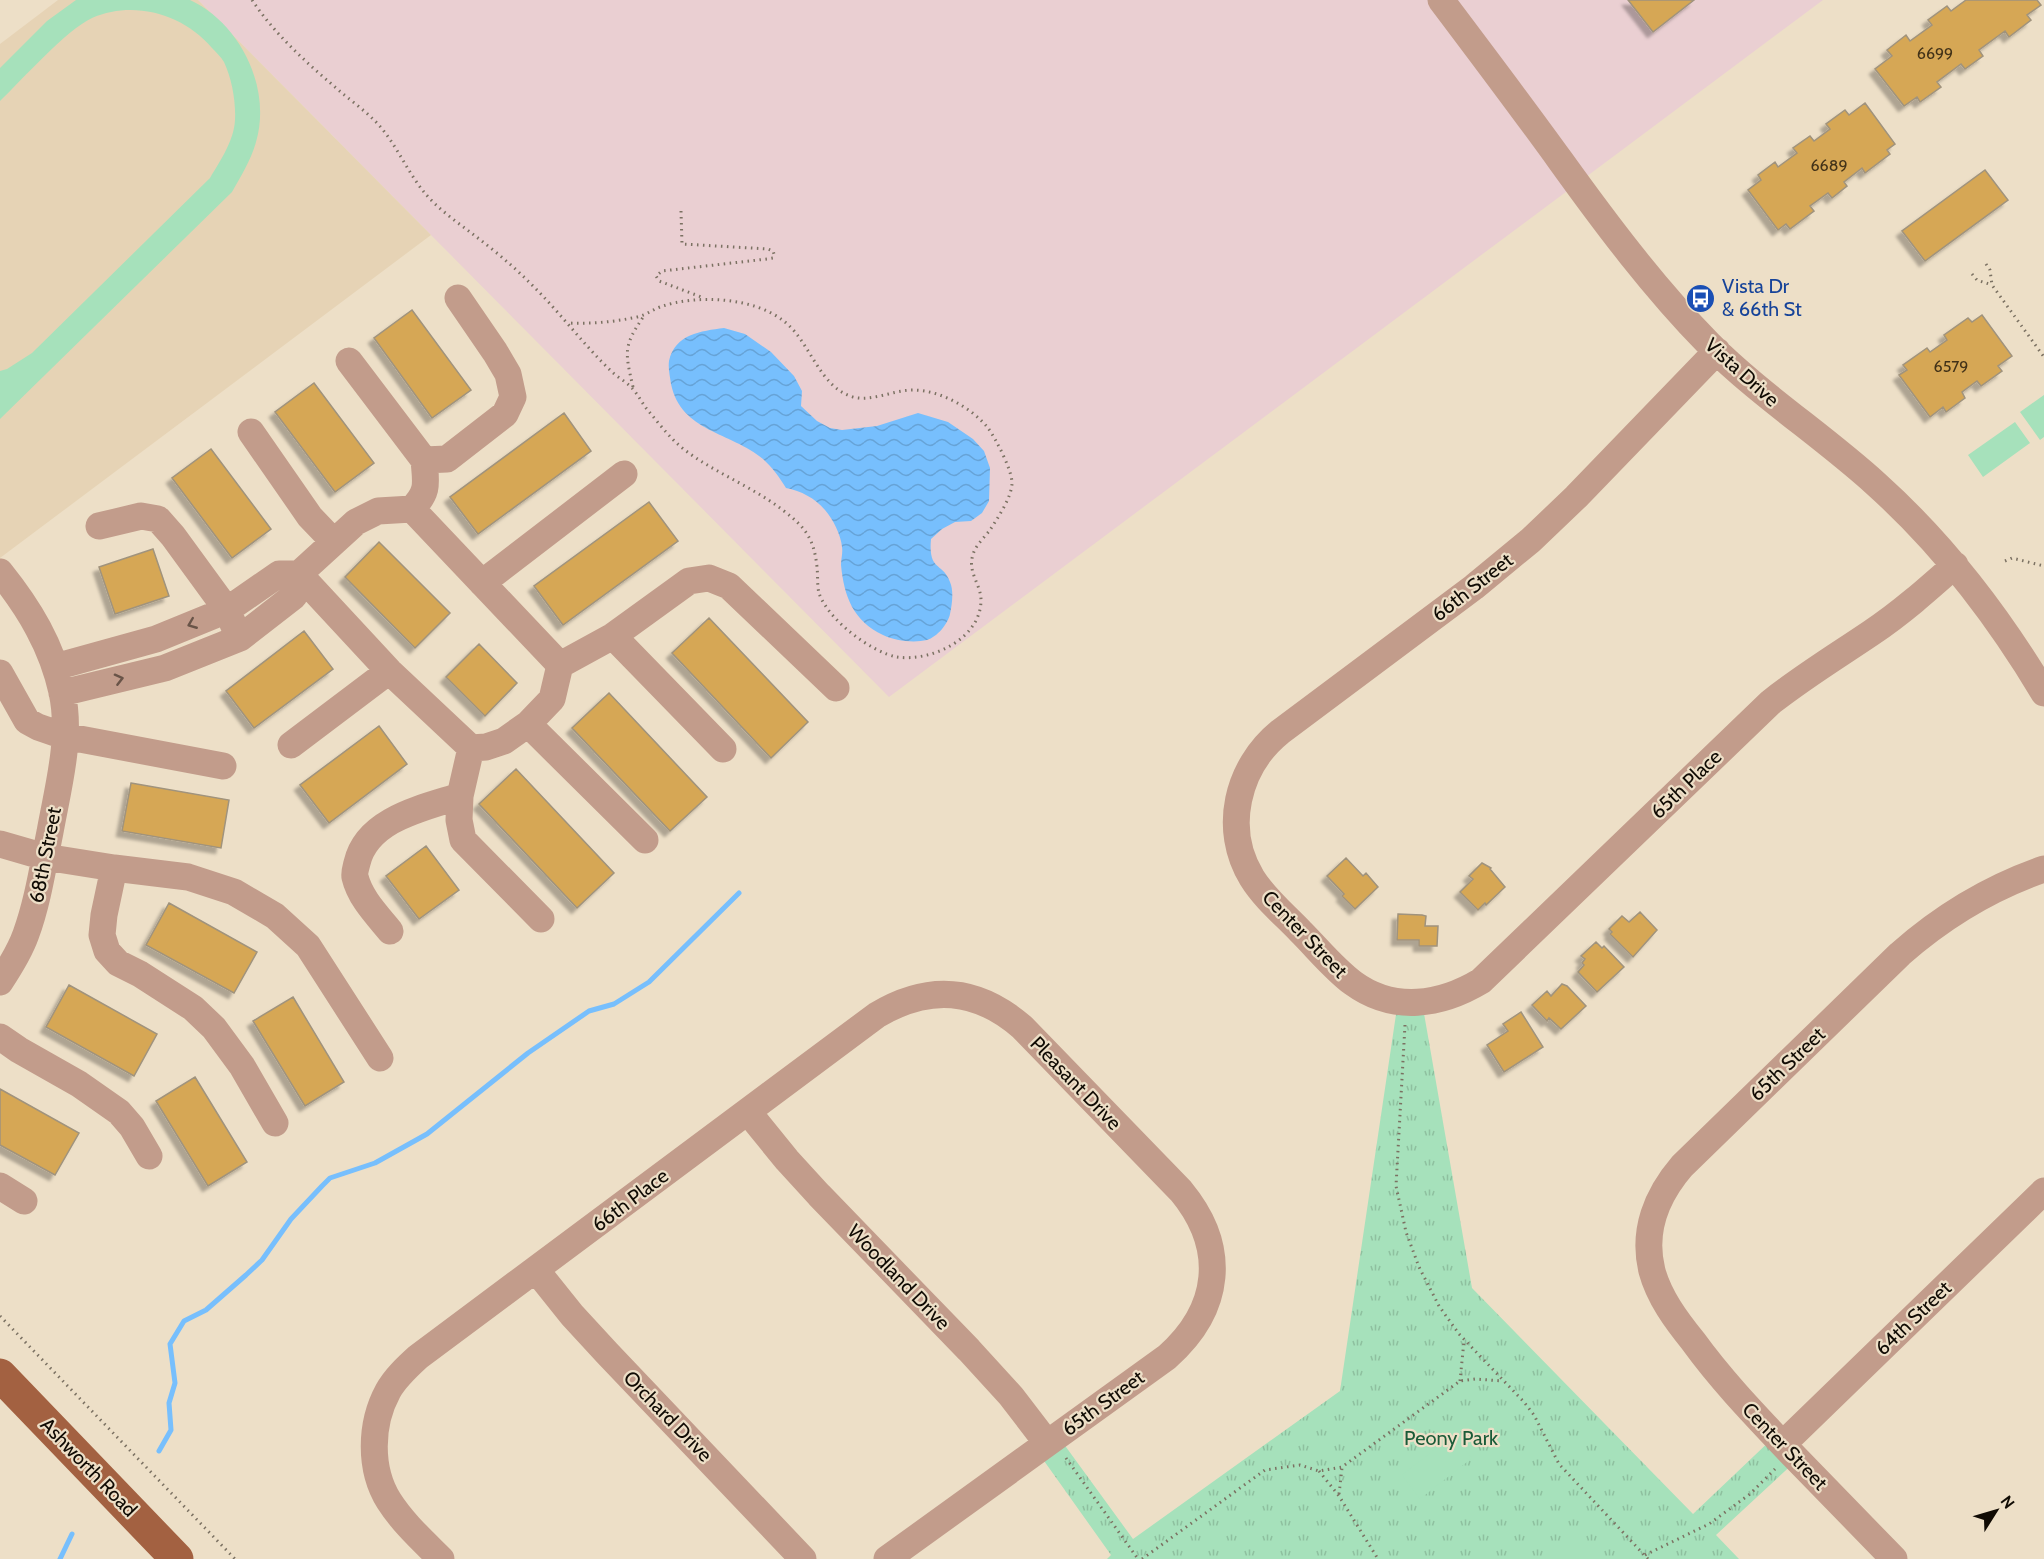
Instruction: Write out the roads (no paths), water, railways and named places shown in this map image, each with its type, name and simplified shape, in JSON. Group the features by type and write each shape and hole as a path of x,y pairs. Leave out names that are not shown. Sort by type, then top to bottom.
{"main road":[{"name":"Ashworth Road","path":"0,1375 177,1559"}],"street":[{"name":"Vista Drive","path":"1441,0 1620,240 1665,296 1751,383 1876,484 1915,521 1955,565 1991,611 2044,693"},
{"path":"424,460 447,459 505,414 513,397 508,374 458,298"},
{"name":"66th Street","path":"1236,817 1238,796 1246,773 1257,754 1272,738 1474,587 1531,540 1576,497 1717,351"},
{"path":"62,693 165,668 240,638 294,596 299,574 356,522 378,511 412,509 423,497 426,481 424,460 349,361"},
{"path":"251,432 310,517 334,542"},
{"path":"482,583 624,474"},
{"path":"412,509 560,665"},
{"path":"99,526 141,516 158,519 227,610 240,638"},
{"name":"65th Place","path":"1415,1002 1440,1000 1462,993 1487,977 1771,702 1804,675 1872,632 1914,601 1955,565"},
{"name":"68th Street","path":"0,572 38,625 62,693 64,729 60,777 35,905 26,935 0,982"},
{"path":"55,668 156,639 227,610 279,573 299,574 389,671 471,748 486,747 504,741 528,724 552,699 560,665 613,636 690,581 709,578 729,586 836,688"},
{"path":"613,636 723,749"},
{"path":"291,745 389,671"},
{"path":"0,673 27,721 223,766"},
{"path":"528,724 645,840"},
{"path":"471,748 460,796 459,820 463,840 541,919"},
{"path":"390,931 366,900 355,875 358,858 366,840 392,820 460,796"},
{"name":"Center Street","path":"1236,817 1242,858 1252,879 1267,897 1337,969 1355,984 1376,995 1415,1002"},
{"path":"0,844 45,857 188,877 234,892 275,916 308,946 380,1058"},
{"path":"114,868 102,935 107,951 118,963 140,974 193,1008 214,1028 242,1066 275,1123"},
{"name":"65th Street","path":"1683,1329 1660,1293 1652,1270 1649,1247 1651,1223 1668,1183 1682,1166 1925,932 1958,909 1994,889 2044,869"},
{"name":"66th Place","path":"441,1559 401,1518 388,1499 375,1460 374,1436 379,1411 388,1391 401,1372 418,1357 868,1022 895,1005 918,996 958,995"},
{"name":"Pleasant Drive","path":"958,995 987,1003 1022,1027 1181,1191"},
{"path":"0,1036 19,1050 79,1084 119,1112 132,1127 149,1156"},
{"name":"Woodland Drive","path":"748,1112 819,1195 997,1381 1050,1442"},
{"path":"0,1186 24,1201"},
{"name":"65th Street","path":"887,1559 1167,1357 1184,1342 1206,1305 1212,1262 1208,1239 1201,1220 1181,1191"},
{"name":"64th Street","path":"1787,1449 2044,1191"},
{"name":"Orchard Drive","path":"536,1270 572,1315 607,1353 803,1559"},
{"name":"Center Street","path":"1683,1329 1719,1376 1894,1559"}],"water":[{"path":"724,328 745,334 771,352 794,376 802,391 801,406 817,421 830,428 842,430 877,426 918,413 948,422 973,439 984,451 990,468 989,501 982,513 971,521 955,522 942,529 931,539 932,557 947,576 952,594 949,618 942,630 935,636 922,641 899,640 883,635 864,623 848,597 842,576 840,537 834,522 825,510 807,496 786,488 763,459 696,422 685,412 671,384 669,361 672,352 683,339 698,333"}],"waterway":[{"path":"159,1451 171,1430 169,1403 175,1383 170,1344 184,1321 206,1310 262,1260 291,1219 330,1178 375,1163 427,1134 528,1053 589,1011 614,1004 649,982 739,893"},
{"path":"60,1559 72,1534"}],"place":[{"name":"Vista Dr & 66th St","path":"1701,298"}],"park label":[{"name":"Peony Park","path":"1451,1438"}]}
